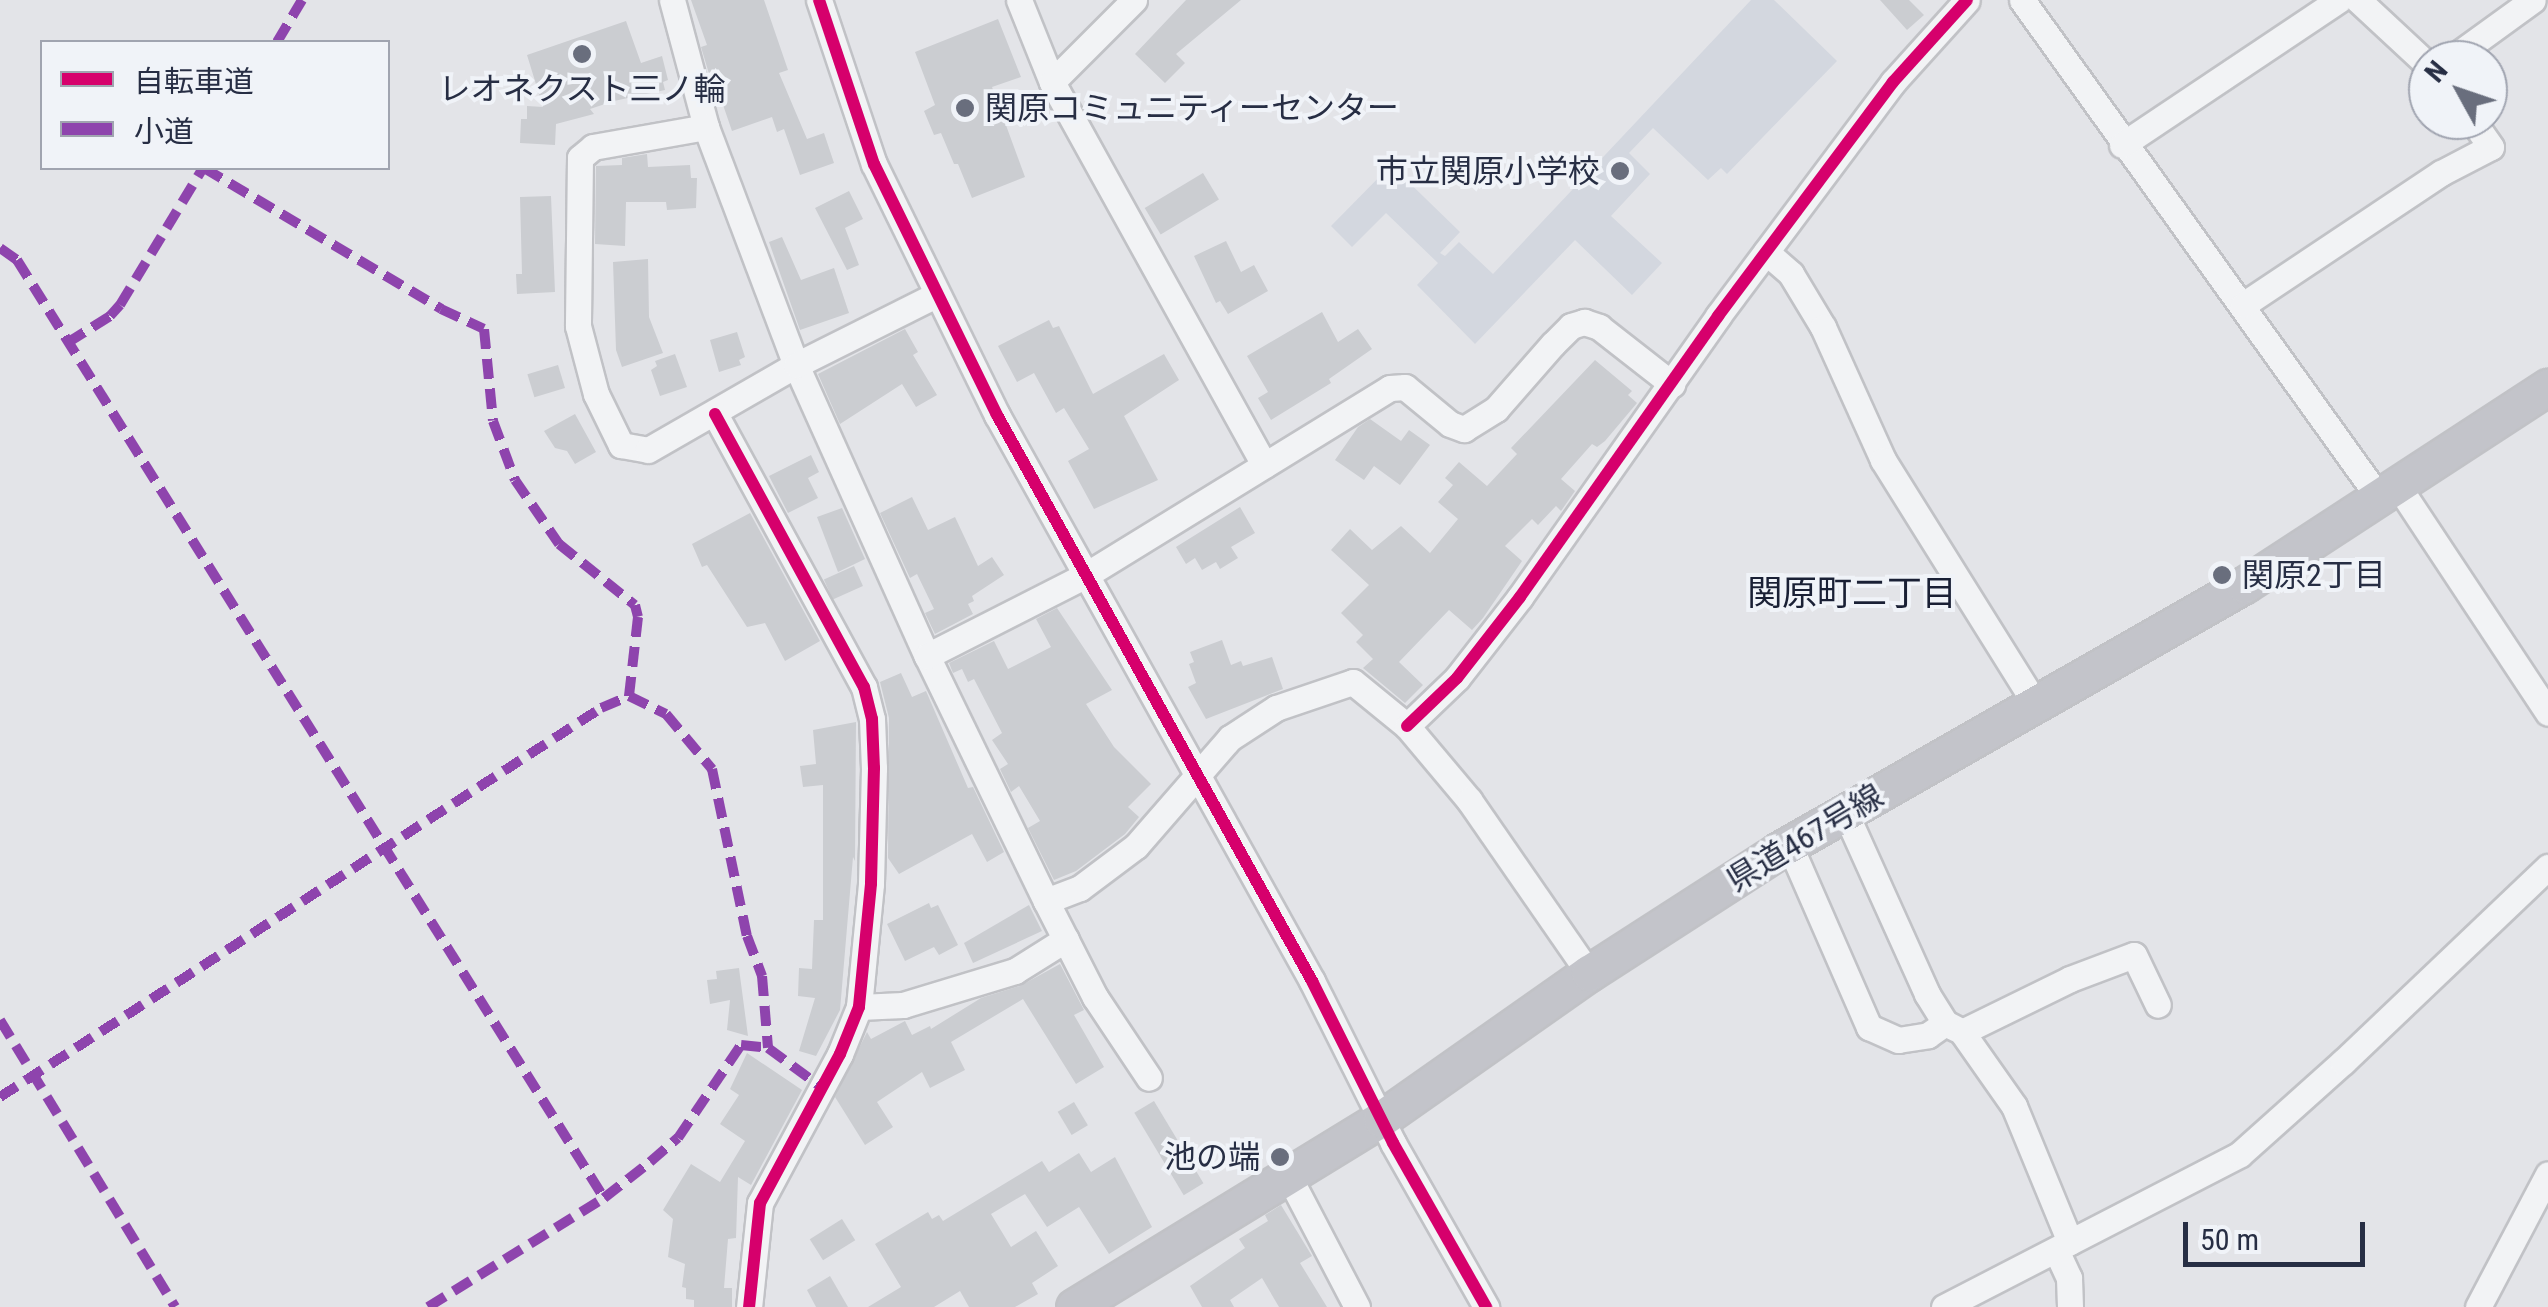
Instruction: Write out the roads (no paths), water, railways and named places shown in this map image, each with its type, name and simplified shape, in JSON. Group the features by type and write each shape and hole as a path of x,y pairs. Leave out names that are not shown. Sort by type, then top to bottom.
{"main road":[{"name":"県道467号線","path":"1074,1307 1381,1119 1589,973 1789,844 2244,585 2548,386"}],"street":[{"path":"672,0 706,128 796,365 927,656 1046,901 1095,997 1150,1078"},
{"path":"819,0 874,164 936,295 1486,1307"},
{"path":"1019,0 1052,82 1264,465"},
{"path":"1052,82 1134,0"},
{"path":"1407,726 1457,678 1520,597 1766,252 1914,54 1967,0"},
{"path":"2022,0 2122,146 2389,492 2548,713"},
{"path":"2122,146 2339,0"},
{"path":"2358,0 2408,46"},
{"path":"2478,40 2533,0"},
{"path":"706,128 593,147 580,158 578,326 596,394 622,445 648,450 796,365 936,295"},
{"path":"2243,305 2441,173 2492,147 2487,140"},
{"path":"1766,252 1792,274 1823,327 1883,460 2036,705"},
{"path":"927,656 1086,575 1390,388 1405,387 1450,424 1464,429 1480,423 1571,326 1584,322 1599,327 1672,384"},
{"path":"715,414 855,670 872,719 876,812 859,1007 840,1054 760,1202 748,1307"},
{"path":"1046,901 1080,888 1136,846 1230,738 1276,708 1353,682 1407,726 1468,800 1589,973"},
{"path":"1845,812 1904,947 1953,1027 2014,1106 2063,1246 2070,1307"},
{"path":"1789,844 1869,1027 1898,1040 1953,1027 2134,954 2158,1006"},
{"path":"1944,1307 2240,1154 2356,1051 2548,867"},
{"path":"859,1007 903,1006 1014,971 1066,939"},
{"path":"1288,1174 1357,1307"},
{"path":"2478,1307 2548,1174"}],"place":[{"name":"レオネクスト三ノ輪","path":"582,54"},
{"name":"関原コミュニティーセンター","path":"965,108"},
{"name":"市立関原小学校","path":"1620,171"},
{"name":"関原2丁目","path":"2222,575"},
{"name":"池の端","path":"1280,1157"}],"district":[{"name":"関原町二丁目","path":"1852,594"}]}
